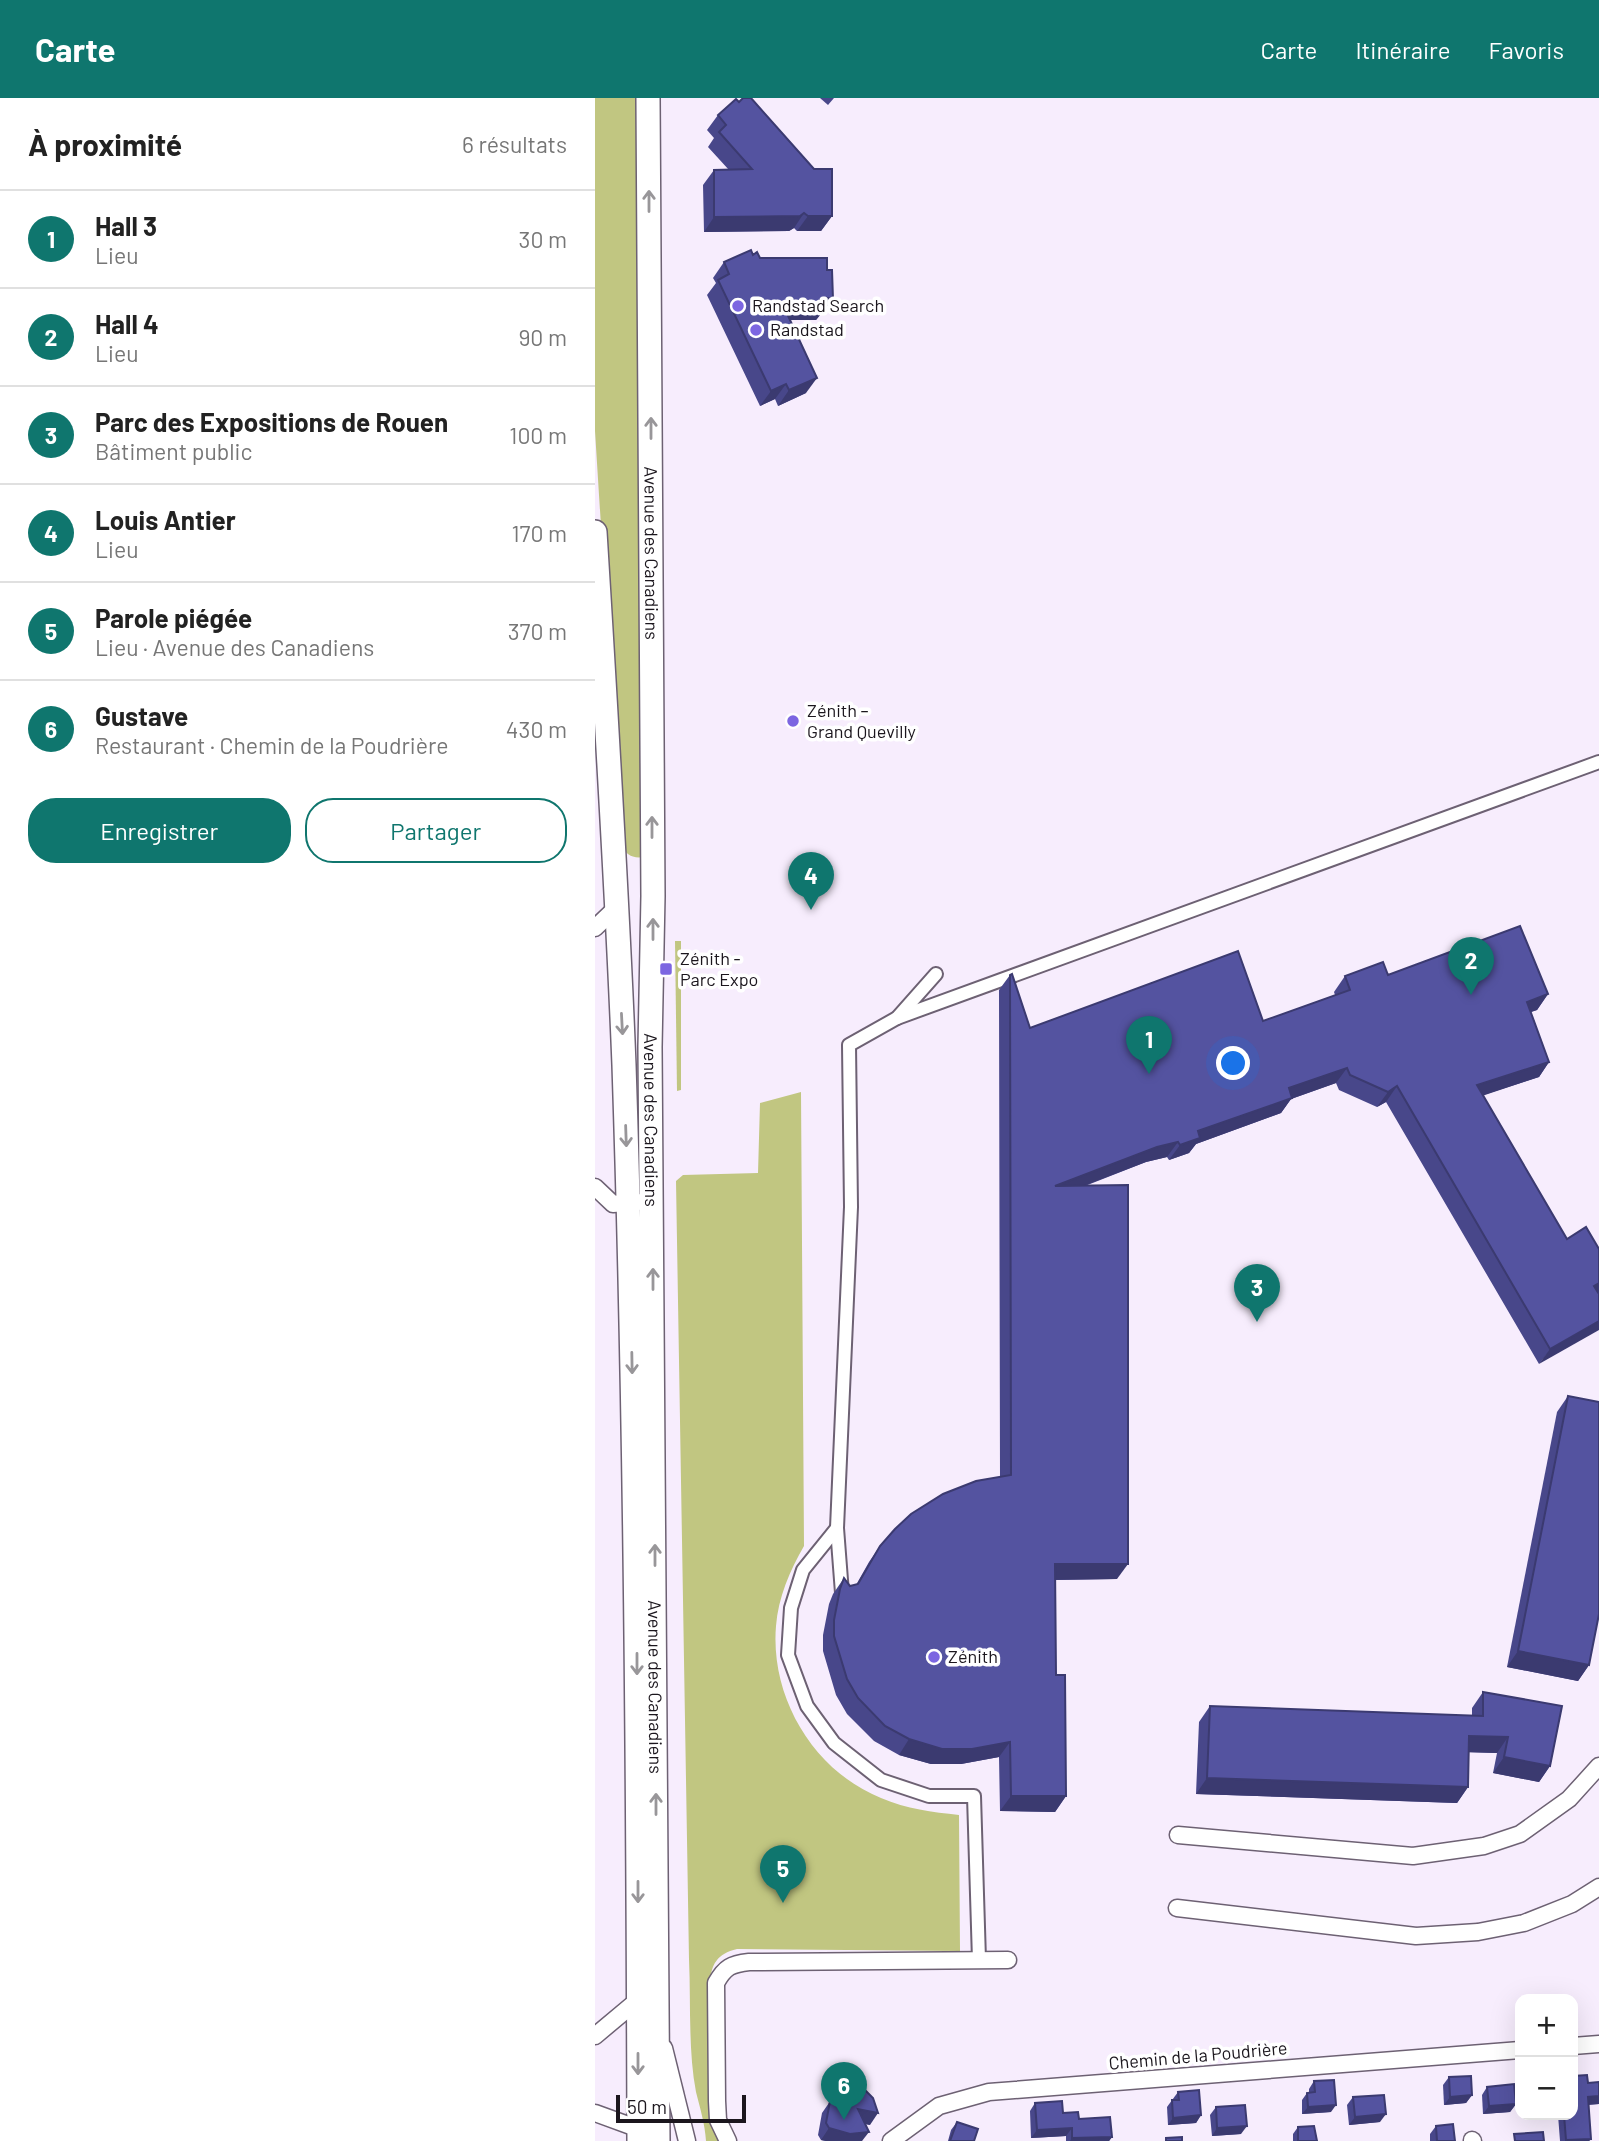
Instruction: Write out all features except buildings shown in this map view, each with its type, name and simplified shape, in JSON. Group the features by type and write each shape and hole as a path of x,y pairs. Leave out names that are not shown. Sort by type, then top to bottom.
{"main road":[{"name":"Avenue des Canadiens","path":"645,2137 658,2019 650,1047 652,717 648,98"},
{"name":"Avenue des Canadiens","path":"595,532 617,907 628,1203 637,1594 638,2000 645,2137"}],"street":[{"path":"842,1593 837,1528 851,1207 849,1045 897,1018 1599,762"},
{"path":"595,928 617,907"},
{"path":"897,1018 936,974"},
{"path":"595,1187 613,1204 653,1201"},
{"path":"837,1528 803,1570 791,1608 789,1655 807,1706 834,1743 881,1780 929,1796 974,1796 979,1960"},
{"path":"1178,1835 1413,1856 1484,1846 1520,1834 1569,1799 1599,1766"},
{"path":"1177,1908 1416,1936 1478,1932 1524,1923 1573,1904 1599,1887"},
{"path":"728,2141 718,2120 717,2101 716,1983 724,1968 749,1962 1008,1960"},
{"path":"595,2036 638,2000"},
{"path":"658,2019 687,2141"},
{"path":"1578,2046 1599,2044"},
{"name":"Chemin de la Poudrière","path":"891,2141 939,2106 989,2092 1515,2050"},
{"path":"595,2113 645,2137"}],"green space":[{"path":"595,98 641,98 644,857 629,855 621,844 595,431"},
{"path":"675,941 681,941 681,1090 677,1091"},
{"path":"801,1092 804,1546 785,1584 777,1616 776,1653 780,1679 801,1729 835,1770 857,1786 891,1802 920,1810 959,1815 960,1951 737,1949 724,1954 714,1965 710,1984 721,2141 706,2141 693,2076 690,2026 676,1181 683,1175 758,1173 760,1103"}],"place":[{"name":"Randstad Search","path":"738,306"},
{"name":"Randstad","path":"756,330"},
{"name":"Zénith – Grand Quevilly","path":"793,721"},
{"name":"Louis Antier","path":"811,910"},
{"name":"Zénith - Parc Expo","path":"666,969"},
{"name":"Hall 4","path":"1471,995"},
{"name":"Hall 3","path":"1149,1074"},
{"name":"Parc des Expositions de Rouen","path":"1257,1322"},
{"name":"Zénith","path":"934,1657"},
{"name":"Parole piégée","path":"783,1903"},
{"name":"Gustave","path":"844,2120"}]}
